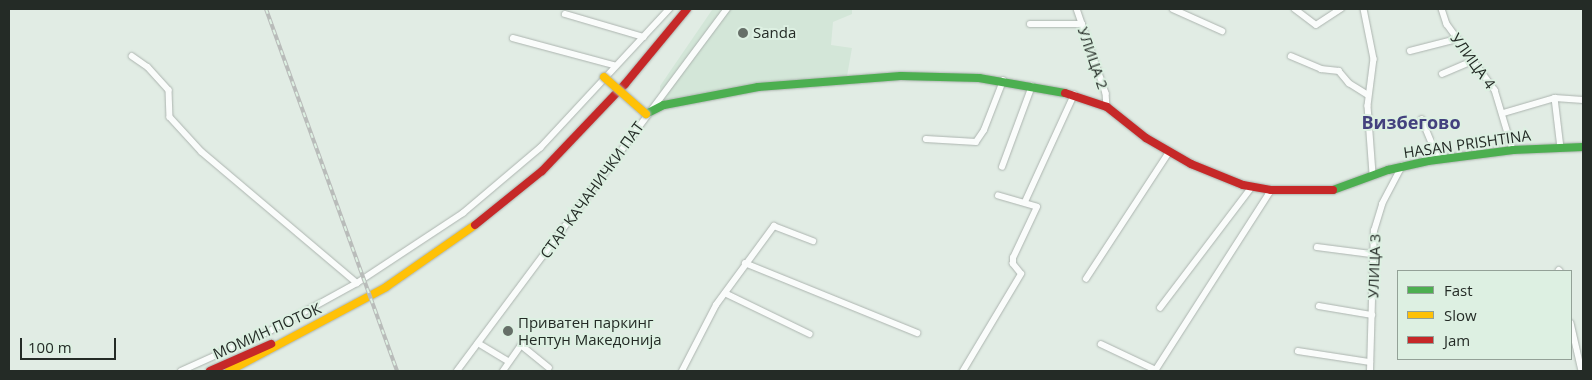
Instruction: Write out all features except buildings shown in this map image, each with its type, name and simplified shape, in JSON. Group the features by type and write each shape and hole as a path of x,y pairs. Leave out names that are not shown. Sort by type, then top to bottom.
{"street":[{"path":"181,371 270,332 357,283 426,240 492,191 540,148 614,64 644,37 668,9"},
{"path":"229,371 386,287 494,212 535,177 625,84 686,9"},
{"name":"СТАР КАЧАНИЧКИ ПАТ","path":"457,371 646,114 727,9"},
{"name":"УЛИЦА 2","path":"1077,9 1106,93 1107,107"},
{"path":"1173,9 1222,31"},
{"path":"1295,9 1316,25 1332,12 1341,9"},
{"path":"1364,9 1374,59 1368,94 1373,174"},
{"name":"УЛИЦА 4","path":"1442,9 1457,38 1473,62 1488,77 1504,113 1512,150"},
{"path":"565,14 644,37"},
{"path":"1030,24 1082,24"},
{"path":"513,38 614,64"},
{"path":"1410,51 1457,38"},
{"path":"132,56 148,67 169,90 170,117 202,152 357,283"},
{"path":"1291,56 1321,68 1339,71 1350,83 1368,94"},
{"path":"1442,74 1473,62"},
{"name":"HASAN PRISHTINA","path":"646,114 664,105 758,87 901,76 1003,81 1074,95 1107,107 1146,138 1169,152 1222,178 1252,187 1271,190 1325,191 1358,182 1373,174 1402,166 1512,150 1583,147"},
{"path":"604,77 646,114"},
{"path":"926,140 976,142 984,130 1003,81"},
{"path":"1002,166 1032,86"},
{"path":"1025,202 1074,95"},
{"path":"1504,113 1555,98 1583,100"},
{"path":"1555,98 1561,148"},
{"path":"1422,119 1440,160"},
{"path":"1086,279 1169,152"},
{"name":"УЛИЦА 3","path":"1370,371 1372,315 1371,254 1378,214 1402,166"},
{"path":"1160,308 1252,187"},
{"path":"1101,344 1156,370 1271,190"},
{"path":"963,371 1021,274 1013,264 1012,258 1037,208 1025,202 999,196"},
{"path":"682,371 724,293 774,226 813,241"},
{"path":"1317,247 1371,254"},
{"path":"746,263 917,333"},
{"path":"724,293 810,334"},
{"path":"1319,306 1372,315"},
{"name":"МОМИН ПОТОК","path":"210,371 335,315"},
{"path":"1572,328 1582,371"},
{"path":"478,343 508,361"},
{"path":"503,371 508,361 521,345 549,368"},
{"path":"1298,351 1370,362"}],"shaded area":[{"path":"710,9 852,9 852,14 833,22 831,45 852,48 847,76 749,86 661,101 660,86 712,10"}],"railway":[{"path":"266,9 397,371"}],"traffic: fast":[{"path":"646,114 664,105 758,87 901,76 979,78 1065,93"},
{"path":"1333,190 1388,170 1428,161 1513,150 1583,147"}],"traffic: slow":[{"path":"604,77 646,114"},
{"path":"229,371 386,287 475,225"}],"traffic: jam":[{"path":"475,225 542,171 625,84 687,9"},
{"path":"1065,93 1107,107 1146,138 1191,164 1243,185 1271,190 1333,190"},
{"path":"210,371 271,344"}],"place":[{"name":"Sanda","path":"743,33"},
{"name":"Приватен паркинг Нептун Македонија","path":"508,331"}],"district":[{"name":"Визбегово","path":"1411,122"}]}
